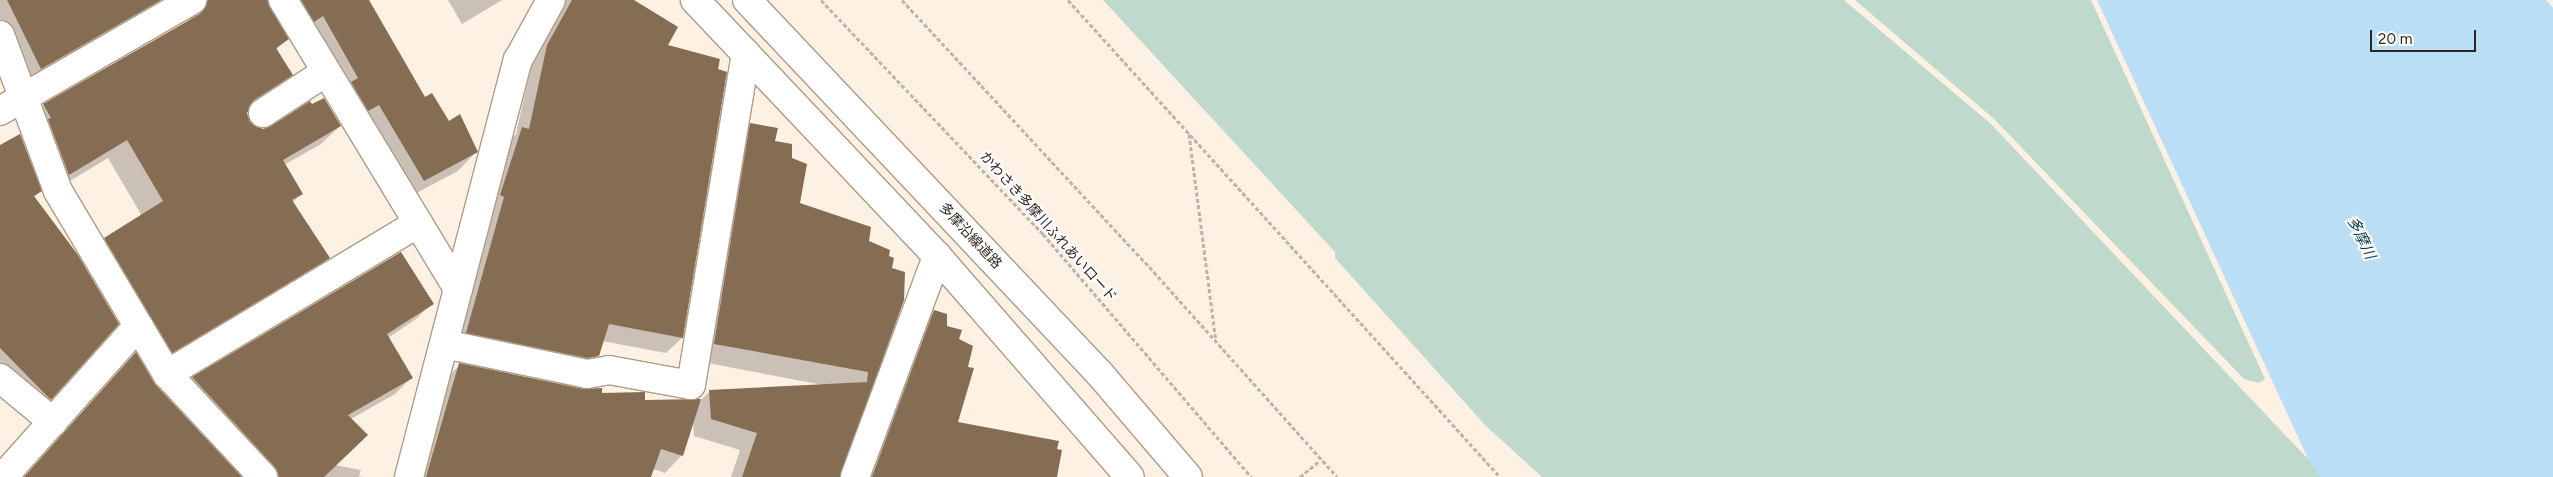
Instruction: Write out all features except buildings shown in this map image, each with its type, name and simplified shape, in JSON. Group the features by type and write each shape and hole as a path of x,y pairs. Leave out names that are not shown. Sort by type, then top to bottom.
{"street":[{"path":"0,111 192,0"},
{"path":"283,0 458,289"},
{"path":"409,477 518,60 551,0"},
{"path":"695,0 937,256 1130,477"},
{"name":"多摩沿線道路","path":"748,0 1100,374 1188,477"},
{"path":"0,35 58,191 166,374 263,477"},
{"path":"444,344 587,374 609,370 691,385 746,54"},
{"path":"263,114 326,72"},
{"path":"166,374 418,223"},
{"path":"855,477 937,256"},
{"path":"4,477 138,326"},
{"path":"0,378 53,422"}],"path":[{"name":"かわさき多摩川ふれあいロード","path":"821,0 1043,234 1251,477"},
{"path":"902,0 1216,341 1337,477"},
{"path":"1068,0 1500,477"},
{"path":"1189,133 1216,341"},
{"path":"1300,477 1320,460"}],"green space":[{"path":"1103,0 1844,0 1991,124 2325,477 1542,477 1485,425 1335,258 1335,252"},
{"path":"1855,0 2091,0 2265,379 2259,383 2244,379 1994,119"}],"water":[{"name":"多摩川","path":"2097,0 2546,0 2553,8 2553,477 2321,477 2310,463"}]}
